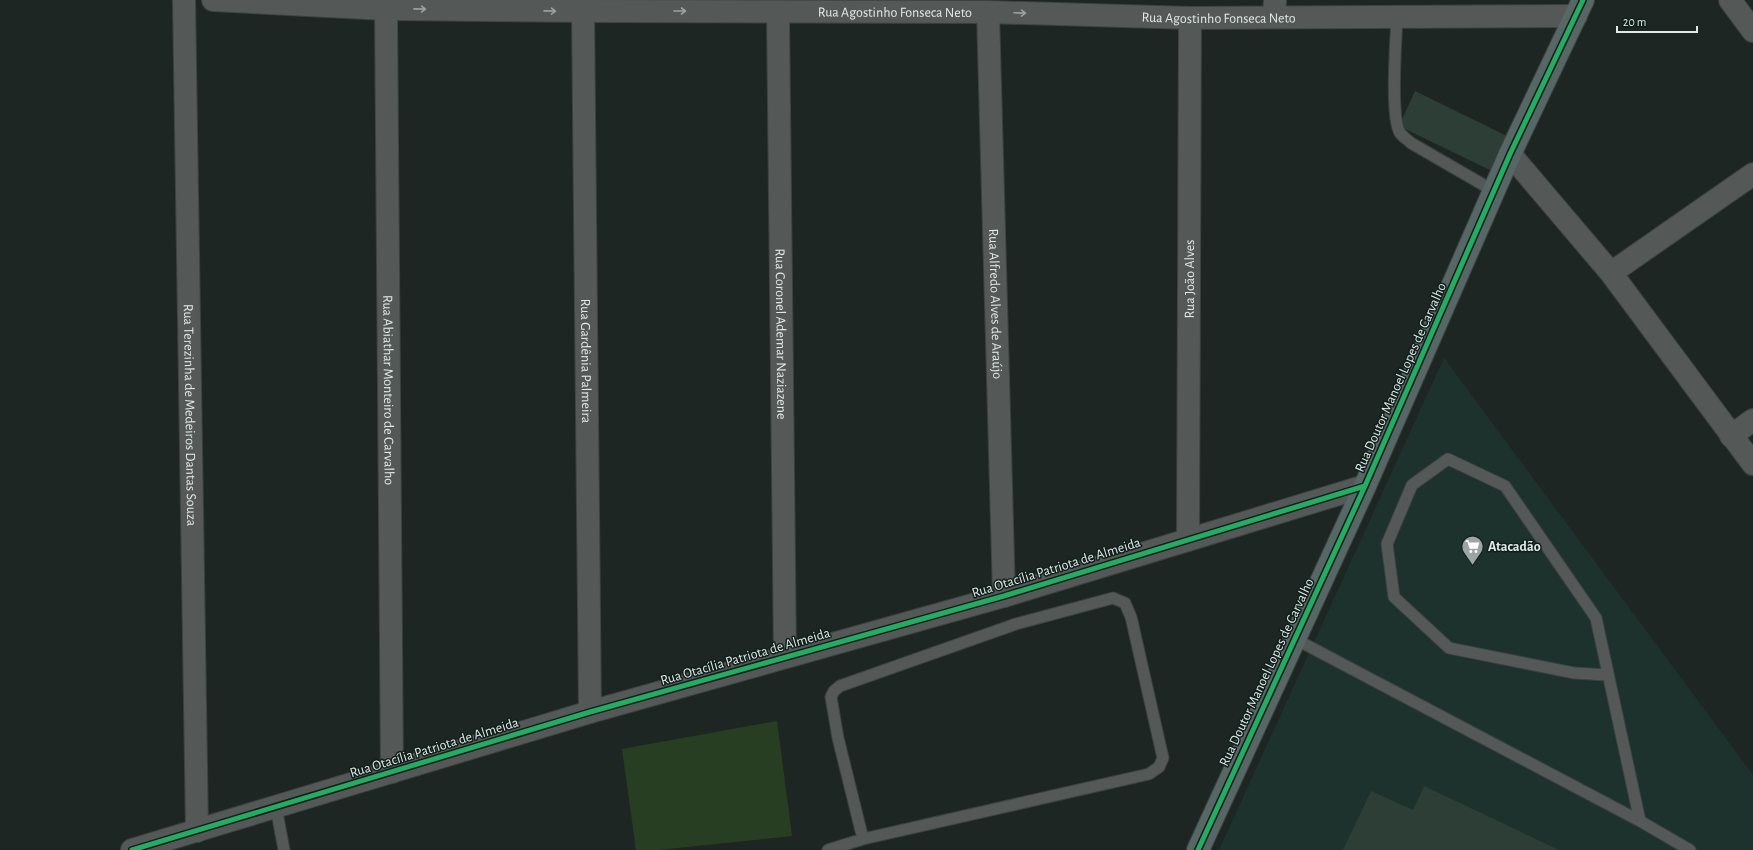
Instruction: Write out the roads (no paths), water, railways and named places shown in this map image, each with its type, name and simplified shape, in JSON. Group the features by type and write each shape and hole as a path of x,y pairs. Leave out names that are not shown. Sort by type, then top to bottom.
{"main road":[{"name":"Rua Doutor Manoel Lopes de Carvalho","path":"1198,850 1365,486 1510,154 1580,8"}],"street":[{"name":"Rua Terezinha de Medeiros Dantas Souza","path":"184,0 196,831"},
{"name":"Rua Agostinho Fonseca Neto","path":"213,0 353,3 386,8 583,11 988,12 1190,18 1274,9 1397,17 1580,8"},
{"path":"1730,0 1753,31"},
{"name":"Rua Abiathar Monteiro de Carvalho","path":"386,8 392,772"},
{"name":"Rua Gardênia Palmeira","path":"583,11 590,712"},
{"name":"Rua Coronel Ademar Naziazene","path":"778,12 785,656"},
{"name":"Rua Alfredo Alves de Araújo","path":"988,12 1004,596"},
{"name":"Rua João Alves","path":"1188,540 1190,18"},
{"path":"1510,154 1611,273 1753,464"},
{"path":"1611,273 1753,174"},
{"path":"1731,436 1753,420"},
{"name":"Rua Otacília Patriota de Almeida","path":"132,850 590,712 785,656 1004,596 1365,486"}],"lane":[{"path":"1397,17 1394,90 1395,117 1400,132 1411,144 1494,191"},
{"path":"1607,676 1574,673 1449,648 1394,597 1386,544 1412,485 1448,459 1505,486 1596,618 1607,676 1640,821"},
{"path":"828,850 863,839 1149,774 1159,767 1163,758 1152,704 1131,617 1125,603 1113,598 1016,624 840,686 831,697 838,738 863,839"},
{"path":"1295,639 1640,821 1690,850"},
{"path":"276,807 284,850"}],"place":[{"name":"Atacadão","path":"1473,566"}]}
